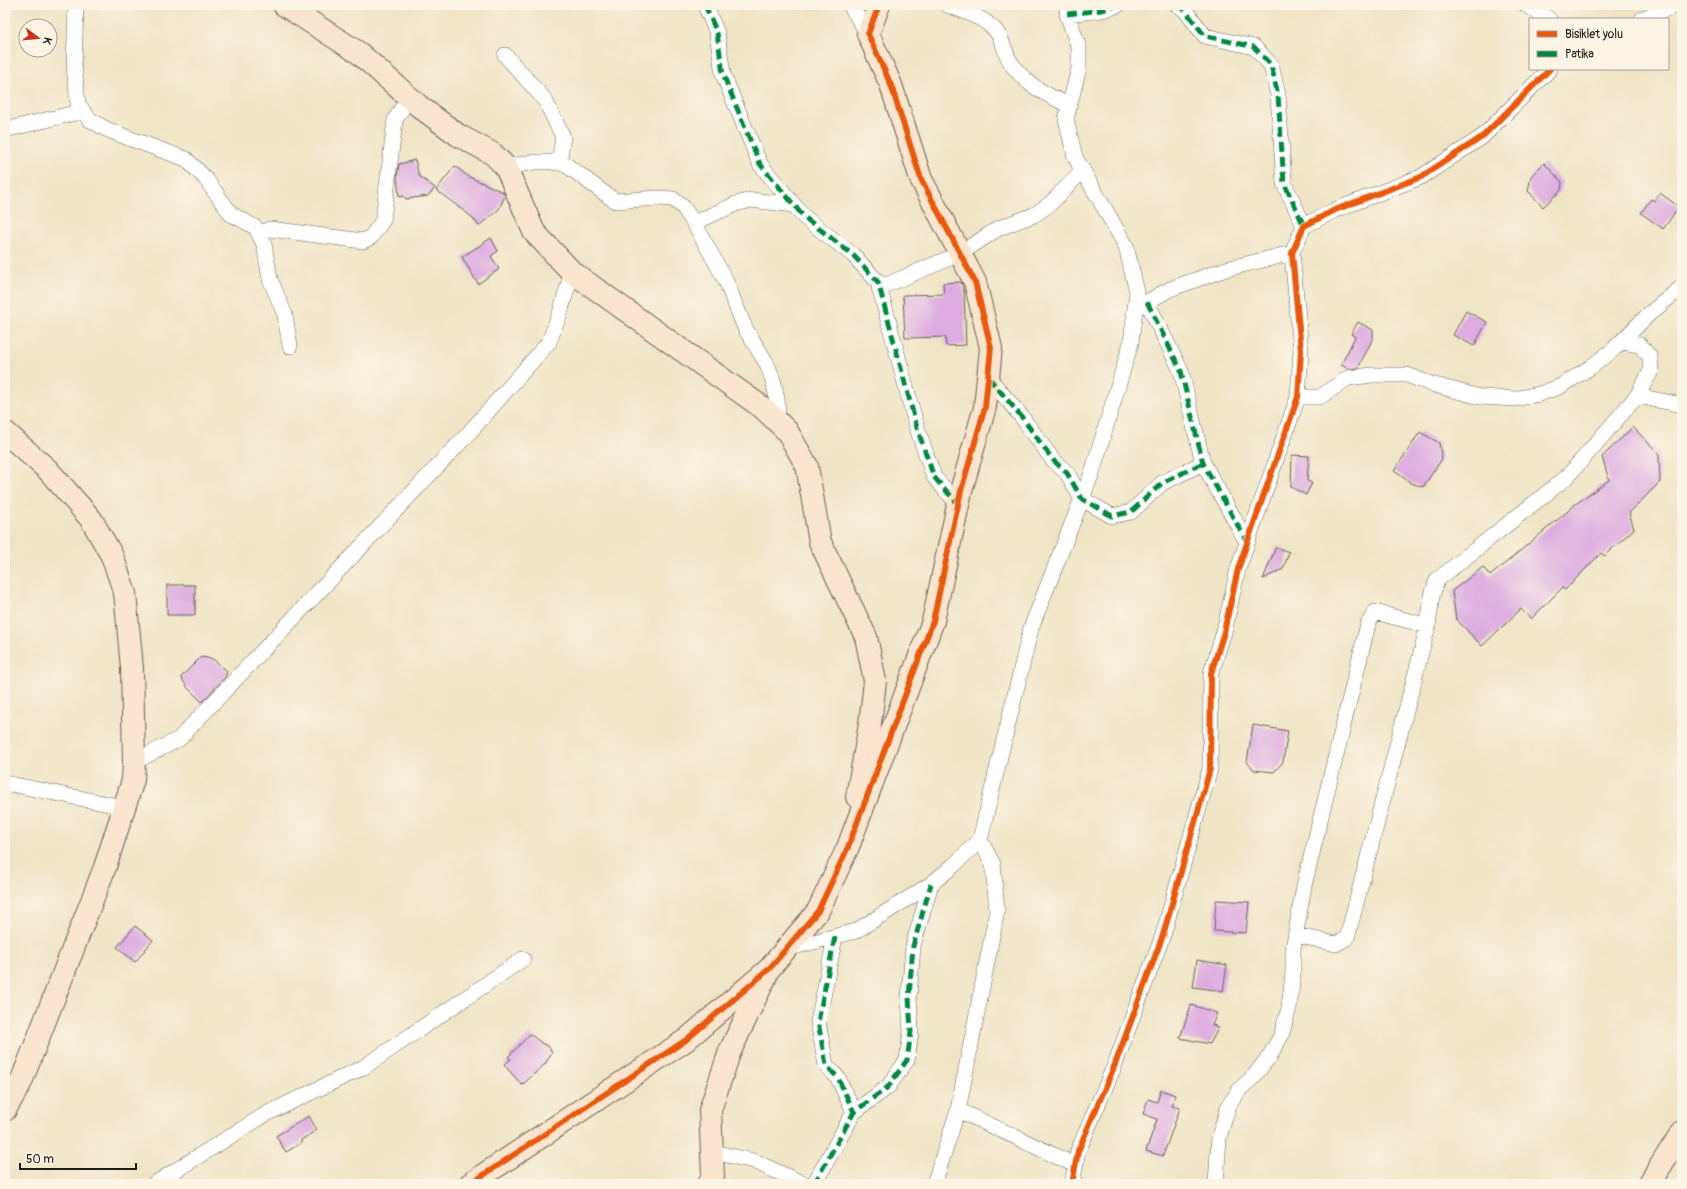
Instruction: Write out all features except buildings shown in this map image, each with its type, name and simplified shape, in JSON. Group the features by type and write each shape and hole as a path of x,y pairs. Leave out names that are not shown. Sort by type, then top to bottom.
{"street":[{"path":"76,5 74,72 78,104 89,119 106,129 186,158 205,178 231,214 255,227 264,244 270,279 285,315 290,346"},
{"path":"284,5 359,53 409,97 458,136 493,154 506,168 534,232 572,272 763,408 788,431 806,466 820,542 866,637 875,681 870,724 848,847"},
{"path":"705,5 717,34 723,74 760,164 804,217 853,255 878,282 917,428 934,478 958,504"},
{"path":"470,1184 686,1040 769,969 818,911 848,847 933,621 958,504 985,407 991,348 975,282 920,179 890,85 868,34 850,5"},
{"path":"868,34 879,5"},
{"path":"947,5 984,20 996,30 1003,41 1010,62 1026,82 1048,96 1069,105"},
{"path":"1118,5 1102,10 1068,10 1079,48 1079,68 1066,119 1075,157 1126,246 1141,305 1181,371 1203,463 1247,542"},
{"path":"1177,5 1184,9 1205,36 1254,47 1271,65 1278,95 1284,182 1304,226"},
{"path":"1526,5 1547,18"},
{"path":"1644,18 1675,5"},
{"path":"505,55 545,100 563,137 559,163"},
{"path":"1072,1184 1078,1151 1114,1067 1163,936 1210,769 1211,673 1224,632 1238,569 1298,397 1301,351 1292,253 1304,226 1335,210 1421,177 1482,137 1549,70"},
{"path":"258,233 270,229 363,241 371,237 383,220 395,120 409,97"},
{"path":"5,130 83,111"},
{"path":"506,168 534,162 564,164 616,201 658,198 673,199 683,207 694,223 725,279 745,328 767,364 773,380 777,399 778,422"},
{"path":"880,288 960,254 999,228 1034,216 1050,204 1083,170"},
{"path":"694,223 736,204 751,200 794,205"},
{"path":"786,949 856,931 931,884 953,866 980,840 1031,628 1092,474 1131,344 1141,305 1170,289 1226,269 1292,253"},
{"path":"134,762 179,739 508,391 549,342 560,313 572,272"},
{"path":"1298,397 1320,397 1348,378 1372,375 1407,375 1430,384 1480,397 1515,399 1539,394 1559,387 1591,367 1622,342 1649,314 1682,288"},
{"path":"1296,935 1336,944 1348,938 1428,626 1432,596 1437,580 1567,477 1638,396 1651,371 1650,356 1640,345 1622,342"},
{"path":"988,376 1021,416 1053,460 1067,473 1082,499 1112,516 1131,512 1162,483 1203,463"},
{"path":"1638,396 1682,405"},
{"path":"5,432 48,470 91,519 112,556 125,593 132,668 134,762 133,780 102,874 21,1082 5,1110"},
{"path":"1216,1184 1219,1137 1229,1104 1240,1089 1254,1076 1269,1057 1281,1036 1289,1008 1296,935 1304,886 1368,624 1375,612 1428,626"},
{"path":"5,783 123,807"},
{"path":"934,1184 958,1110 997,911 993,864 980,840"},
{"path":"814,1184 854,1112 888,1087 907,1060 911,1032 909,997 913,946 931,884"},
{"path":"835,937 818,1022 826,1065 838,1078 854,1112"},
{"path":"154,1184 266,1114 364,1067 523,959"},
{"path":"709,1184 713,1176 710,1110 730,1051 769,969"},
{"path":"958,1110 1075,1166"},
{"path":"1649,1184 1682,1132"},
{"path":"713,1152 754,1161 804,1184"},
{"path":"499,1184 505,1160"}],"marked path":[{"path":"705,5 717,33 723,74 760,164 804,217 853,255 878,282 917,428 934,477 958,504"},
{"path":"1067,14 1102,10 1118,5"},
{"path":"1177,5 1184,9 1205,36 1254,47 1271,65 1278,95 1284,183 1304,226"},
{"path":"1147,302 1181,371 1203,463 1247,542"},
{"path":"988,377 1021,416 1053,460 1067,473 1082,499 1112,516 1131,512 1162,483 1203,463"},
{"path":"814,1184 854,1112 888,1087 907,1060 911,1032 909,997 913,946 931,884"},
{"path":"835,937 818,1022 826,1065 838,1078 854,1112"}],"cycle path":[{"path":"470,1184 686,1040 769,969 818,911 848,847 933,621 961,491 985,407 991,348 975,282 921,179 891,85 868,34 879,5"},
{"path":"1072,1184 1078,1151 1114,1067 1163,935 1210,769 1211,673 1224,632 1238,569 1298,397 1301,351 1292,253 1304,226 1335,210 1421,177 1482,137 1549,70"}]}
